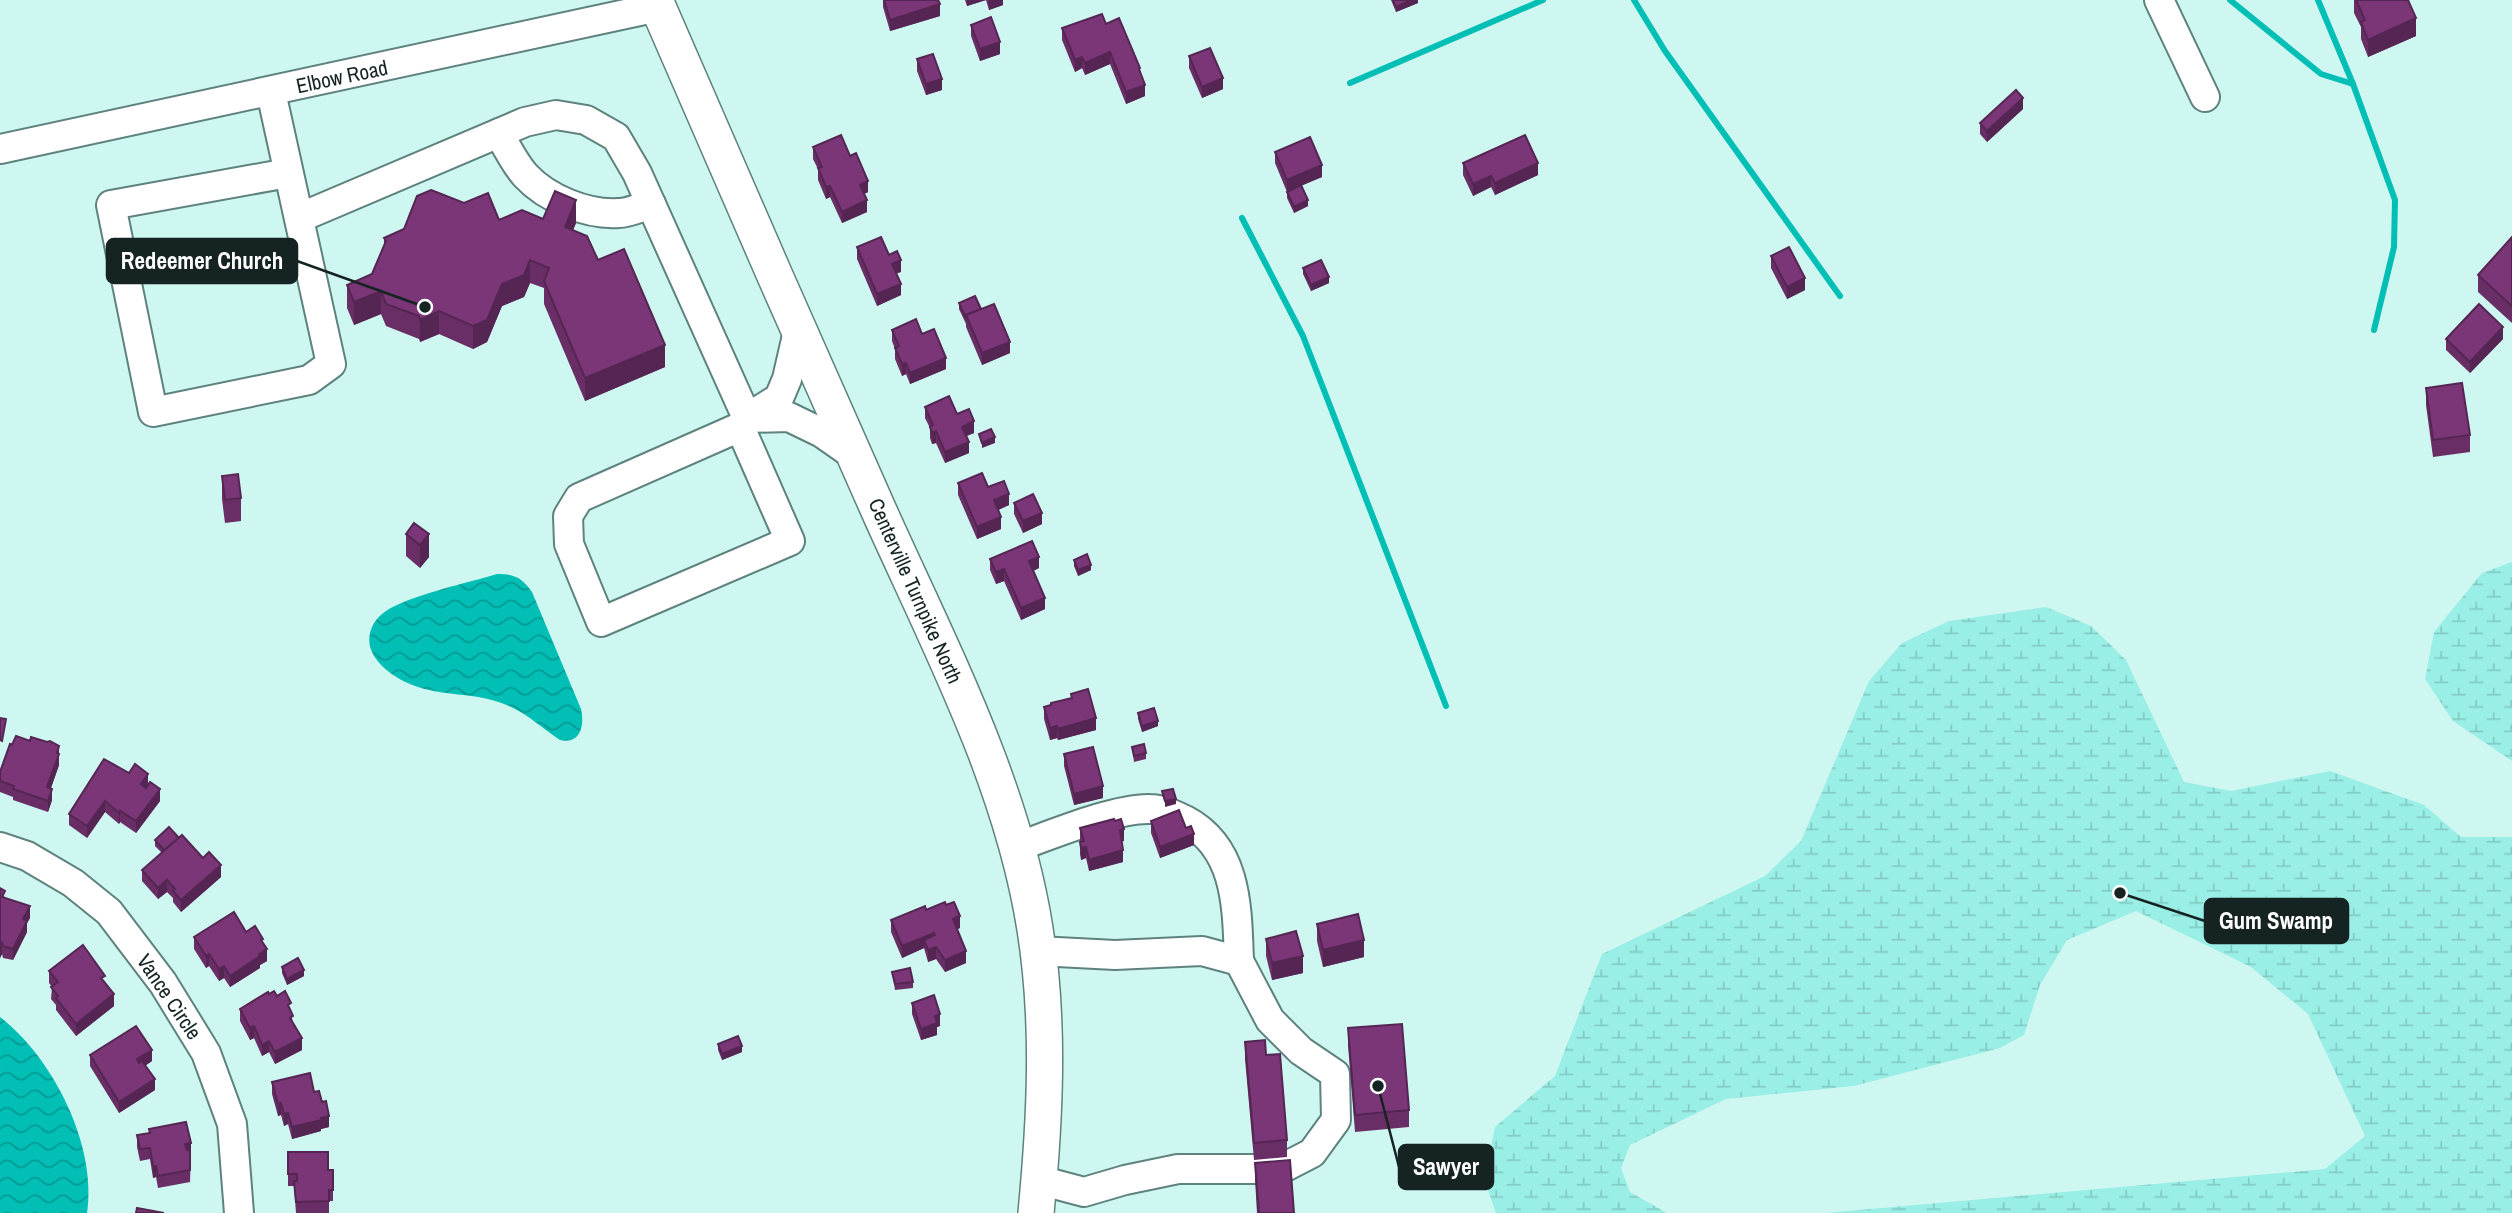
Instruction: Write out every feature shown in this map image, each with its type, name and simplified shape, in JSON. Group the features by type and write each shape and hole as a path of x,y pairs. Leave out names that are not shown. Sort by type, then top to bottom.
{"main road":[{"name":"Centerville Turnpike North","path":"665,2 798,331 981,741 1012,829 1035,929 1044,1002 1045,1068 1038,1196"}],"street":[{"path":"2160,0 2205,97"},
{"name":"Elbow Road","path":"0,149 271,92 665,2"},
{"path":"271,92 331,364 309,380 153,412 111,205 288,173"},
{"path":"299,218 525,122 556,115 586,120 616,137 651,204 743,423 790,541 601,622 569,544 568,516 579,498 743,423 779,398 787,379 798,331"},
{"path":"499,133 512,159 528,178 552,196 586,210 620,213 651,204"},
{"path":"743,423 789,417 822,433 855,456"},
{"path":"1017,847 1130,811 1150,809 1173,814 1196,826 1227,864 1237,922 1239,961 1269,1020 1301,1051 1335,1074 1336,1120 1312,1153 1281,1169 1178,1169 1084,1192 1038,1196"},
{"name":"Vance Circle","path":"0,847 27,856 109,912 163,983 206,1053 232,1124 239,1213"},
{"path":"1038,951 1115,956 1202,951 1239,961"}],"green space":[{"path":"2512,562 2512,761 2453,721 2425,679 2434,632 2482,573"},
{"path":"2046,607 2091,626 2126,660 2184,782 2231,791 2330,771 2424,805 2461,837 2512,837 2512,1213 1825,1213 2325,1169 2365,1136 2308,1014 2251,967 2136,911 2067,940 2040,985 2024,1035 2000,1048 1854,1086 1726,1099 1630,1145 1621,1168 1630,1192 1667,1213 1496,1213 1484,1179 1495,1127 1555,1076 1602,954 1765,876 1801,841 1869,681 1902,643 1949,621"}],"water":[{"path":"497,574 518,578 532,592 581,709 580,733 572,740 560,740 524,714 499,702 429,690 411,684 385,669 372,652 369,641 371,629 386,611 424,595"},
{"path":"0,1017 37,1055 67,1105 85,1159 87,1213 0,1213"}],"building":[{"path":"884,0 938,0 940,4 890,20"},
{"path":"1393,0 1411,0 1396,7"},
{"path":"2356,0 2408,0 2416,18 2368,40 2361,22 2365,20"},
{"path":"1102,14 1106,24 1119,18 1145,85 1126,92 1110,52 1085,63 1082,57 1075,60 1062,28"},
{"path":"991,17 1000,42 980,49 971,25"},
{"path":"1210,48 1223,78 1202,87 1189,56"},
{"path":"933,54 942,79 926,84 917,59"},
{"path":"2016,90 2023,98 1987,131 1980,123"},
{"path":"841,135 850,156 856,153 868,181 860,185 867,200 842,212 830,186 826,187 818,168 822,167 813,147"},
{"path":"1525,135 1538,163 1495,183 1491,176 1473,184 1463,163"},
{"path":"1310,137 1322,165 1287,180 1275,152"},
{"path":"1301,185 1308,200 1294,207 1287,192"},
{"path":"431,190 464,203 488,193 499,220 522,210 543,219 555,191 576,200 565,227 587,236 598,260 624,249 665,345 585,378 544,281 549,268 530,260 524,275 502,284 487,320 473,326 439,311 420,320 419,316 386,304 381,291 354,302 347,285 372,274 386,241 384,238 404,229 417,196"},
{"path":"881,237 889,255 897,251 901,260 892,264 901,284 877,294 857,247"},
{"path":"2512,237 2512,306 2478,275"},
{"path":"1789,247 1805,278 1787,287 1771,256"},
{"path":"1321,260 1329,277 1311,285 1303,268"},
{"path":"975,296 981,309 966,315 966,318 959,303"},
{"path":"994,304 1010,342 982,353 966,315"},
{"path":"2479,304 2503,327 2470,362 2446,339"},
{"path":"916,319 922,334 934,329 946,358 910,373 906,363 902,364 895,348 899,346 892,330"},
{"path":"2462,383 2470,435 2433,440 2426,388"},
{"path":"949,396 957,414 969,409 974,421 962,427 969,442 945,452 936,431 932,433 930,427 933,425 925,407"},
{"path":"991,429 995,437 982,443 979,434"},
{"path":"982,473 988,487 1004,481 1009,494 994,500 1001,517 977,527 958,483"},
{"path":"238,474 241,498 225,500 222,476"},
{"path":"1033,494 1042,513 1023,521 1014,503"},
{"path":"414,523 429,534 420,545 406,534"},
{"path":"1032,541 1039,557 1029,561 1045,598 1021,608 1004,569 996,572 990,559"},
{"path":"1087,554 1091,565 1078,570 1074,560"},
{"path":"1088,689 1096,718 1058,729 1057,726 1050,728 1044,707 1072,698 1071,694"},
{"path":"1154,708 1158,721 1142,726 1138,713"},
{"path":"0,718 6,719 2,741 0,740"},
{"path":"16,736 30,741 31,737 50,741 59,746 59,754 47,787 52,789 48,801 13,789 14,786 0,781 0,772 10,744 12,745"},
{"path":"1144,744 1146,753 1134,756 1132,747"},
{"path":"1093,747 1103,786 1074,794 1064,754"},
{"path":"104,759 129,773 135,764 148,774 141,784 146,788 150,782 160,789 136,821 120,811 119,813 105,801 87,826 69,814"},
{"path":"1173,789 1176,799 1165,801 1162,791"},
{"path":"1179,810 1186,828 1191,826 1194,834 1160,847 1151,821"},
{"path":"1121,819 1124,829 1120,830 1123,850 1089,860 1086,847 1081,848 1080,842 1084,841 1080,828"},
{"path":"169,827 179,838 164,850 155,840"},
{"path":"182,835 203,858 209,852 221,865 181,900 167,880 158,888 142,870"},
{"path":"0,888 5,891 2,897 30,906 23,919 27,921 13,949 3,946 2,943 0,946"},
{"path":"945,902 946,905 954,902 960,916 953,919 966,951 945,960 936,947 928,950 924,940 935,935 934,933 902,946 891,920 925,906 926,910"},
{"path":"234,912 246,932 255,926 267,949 230,976 224,966 219,969 209,954 206,956 194,937"},
{"path":"1358,914 1364,940 1323,950 1317,924"},
{"path":"1296,931 1303,956 1272,963 1266,939"},
{"path":"83,945 105,976 101,978 114,994 76,1024 56,998 58,996 51,987 58,982 49,971"},
{"path":"298,958 304,970 287,979 282,967"},
{"path":"910,968 913,982 895,984 892,972"},
{"path":"274,991 277,996 285,991 291,1003 288,1005 293,1016 290,1018 302,1038 275,1052 269,1041 262,1045 254,1026 250,1028 240,1009"},
{"path":"934,995 940,1014 935,1016 937,1023 921,1029 912,1003"},
{"path":"1402,1024 1409,1110 1355,1115 1348,1028"},
{"path":"136,1026 152,1050 137,1059 139,1063 142,1061 155,1079 119,1102 90,1055"},
{"path":"738,1036 742,1046 722,1054 718,1044"},
{"path":"1265,1040 1266,1055 1280,1054 1287,1140 1254,1143 1245,1042"},
{"path":"310,1073 314,1092 319,1091 322,1102 326,1101 329,1116 292,1127 288,1113 284,1114 281,1103 278,1104 272,1082"},
{"path":"186,1122 191,1143 185,1144 187,1150 190,1150 190,1170 158,1176 150,1148 140,1149 137,1135 150,1133 149,1129"},
{"path":"288,1152 328,1152 328,1170 333,1170 333,1190 329,1190 329,1201 296,1202 294,1181 297,1181 297,1174 288,1174"},
{"path":"1290,1160 1294,1213 1259,1213 1255,1163"},
{"path":"137,1208 164,1213 136,1213"}],"waterway":[{"path":"1350,83 1543,0"},
{"path":"1634,0 1665,51 1840,296"},
{"path":"2230,0 2321,74 2353,84"},
{"path":"2318,0 2353,84 2395,200 2394,247 2374,330"},
{"path":"1242,218 1303,336 1446,706"}],"place":[{"name":"Redeemer Church","path":"425,307"},
{"name":"Gum Swamp","path":"2120,893"},
{"name":"Sawyer","path":"1378,1086"}]}
